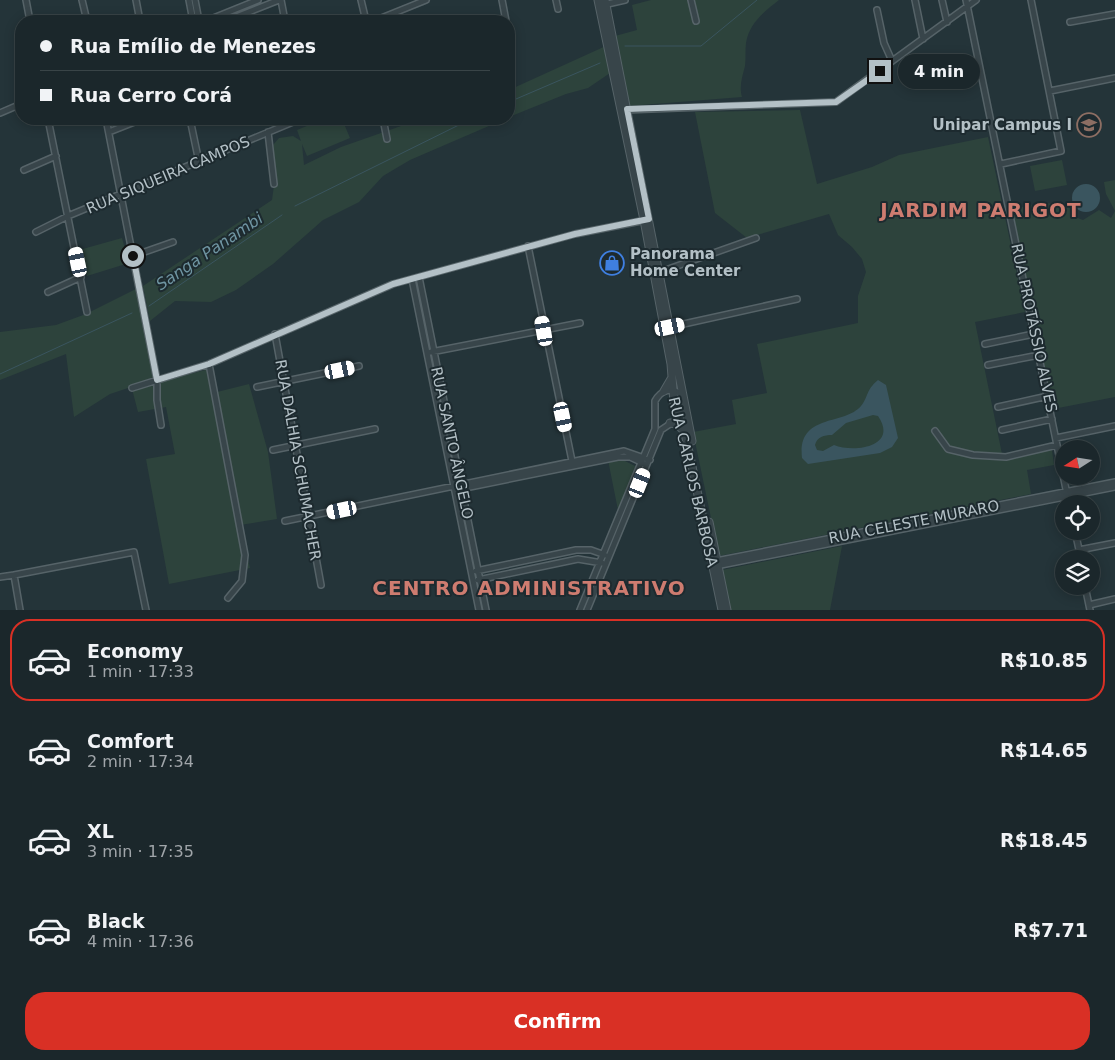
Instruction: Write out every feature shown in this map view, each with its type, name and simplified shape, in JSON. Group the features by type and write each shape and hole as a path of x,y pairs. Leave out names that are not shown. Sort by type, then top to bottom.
{"street":[{"path":"26,0 29,15"},
{"path":"82,0 86,15"},
{"path":"136,0 139,15"},
{"path":"189,0 192,15"},
{"path":"195,0 198,15"},
{"path":"221,15 258,0"},
{"path":"241,15 280,0 283,15"},
{"path":"361,0 365,15"},
{"path":"389,15 426,0"},
{"path":"502,0 505,15"},
{"path":"556,0 558,9"},
{"path":"602,3 625,0"},
{"path":"691,0 696,21"},
{"path":"915,0 923,39"},
{"path":"942,0 947,22"},
{"path":"625,110 836,102 947,22 967,3 976,0"},
{"path":"1001,164 1061,152 1032,0"},
{"name":"RUA CARLOS BARBOSA","path":"602,3 647,220 672,376 672,390 699,485"},
{"name":"RUA PROTÁSSIO ALVES","path":"967,3 1056,438"},
{"path":"877,10 884,43 892,61"},
{"path":"1070,22 1115,14"},
{"path":"1050,91 1115,78"},
{"path":"0,113 15,107"},
{"path":"49,125 87,312"},
{"path":"107,125 157,380 157,400 161,426"},
{"path":"109,132 127,125"},
{"path":"191,125 198,162"},
{"name":"RUA SIQUEIRA CAMPOS","path":"36,232 68,216 285,125"},
{"path":"384,125 387,140"},
{"path":"268,132 274,184"},
{"path":"24,170 56,156"},
{"path":"132,388 209,364 393,284 528,246 647,220"},
{"name":"RUA CARLOS BARBOSA","path":"647,220 660,272 722,610"},
{"path":"660,272 756,238"},
{"path":"133,256 173,242"},
{"path":"528,246 572,461"},
{"path":"48,292 81,277"},
{"name":"RUA SANTO ÂNGELO","path":"419,277 454,487 479,610"},
{"name":"RUA SANTO ÂNGELO","path":"412,279 431,352 461,486 486,610"},
{"path":"670,327 797,300"},
{"path":"431,352 580,323"},
{"name":"RUA DALHIA SCHUMACHER","path":"275,334 282,382 321,585"},
{"path":"985,344 1034,334"},
{"path":"988,365 1039,355"},
{"path":"209,364 245,556 242,581 228,598"},
{"path":"257,387 358,366"},
{"path":"587,610 610,557 646,461 656,429 655,401 664,391 672,376"},
{"path":"664,391 672,390 681,394"},
{"path":"998,407 1048,396"},
{"path":"580,610 603,554 646,461 662,430 679,418 684,408"},
{"path":"1002,430 1052,420"},
{"path":"670,423 677,424 685,433"},
{"path":"1056,438 1115,426"},
{"path":"273,450 375,429"},
{"path":"935,431 948,449 973,455 1006,457 1055,445"},
{"path":"461,486 624,451 646,461"},
{"path":"284,522 445,488 618,457 630,457 646,461"},
{"name":"RUA CELESTE MURARO","path":"715,564 1067,494 1115,482"},
{"name":"RUA PROTÁSSIO ALVES","path":"1065,485 1067,494"},
{"name":"RUA CELESTE MURARO","path":"1067,494 1115,487"},
{"path":"1077,540 1079,550 1115,543"},
{"path":"471,572 576,550 591,550 610,557"},
{"path":"0,578 134,552 146,610"},
{"path":"473,581 578,560 606,564"},
{"name":"RUA CARLOS BARBOSA","path":"715,564 727,610"},
{"path":"14,575 20,610"},
{"path":"1089,607 1115,600"}],"green space":[{"path":"651,0 779,0 758,18 750,29 741,86 742,97 629,106 615,36 637,30 632,5"},
{"path":"608,45 613,71 588,88 566,94 515,115 515,87"},
{"path":"800,110 817,184 872,167 899,155 988,137 1025,312 975,322 1002,454 1051,443 1054,465 1027,470 1031,494 719,556 693,432 736,424 732,400 767,393 757,344 858,323 858,296 866,272 862,259 838,235 829,214 747,238 715,213 695,112"},
{"path":"309,125 345,125 350,138 307,156 302,144 304,165 341,147 404,125 491,125 410,160 383,176 359,202 323,220 273,264 236,290 211,302 175,301 150,321 143,286 272,200 275,178 273,145 279,138 293,136 301,141 297,130"},
{"path":"1062,160 1067,185 1035,191 1030,166"},
{"path":"1115,180 1115,211 1106,194 1104,182"},
{"path":"1011,203 1016,208 1045,203 1068,205 1075,217 1083,220 1099,210 1111,218 1115,211 1115,397 1053,409"},
{"path":"122,238 129,263 87,276 79,250"},
{"path":"136,289 155,379 110,394 74,417 66,354 0,380 0,332 56,325 86,314"},
{"path":"209,369 213,393 249,384 268,452 277,519 240,525 250,568 169,584 146,459 175,454 166,407 138,412 132,389"},
{"path":"619,458 637,467 618,510 608,460"},
{"path":"842,546 830,610 731,610 722,570"}],"water":[{"path":"1086,184 1096,188 1100,198 1096,208 1086,212 1076,208 1072,198 1076,188"},
{"path":"878,380 886,385 898,438 892,447 880,453 808,464 802,458 802,444 807,434 814,427 853,412 861,406","holes":["873,415 878,416 883,426 883,435 879,441 862,448 834,445 823,451 817,450 815,445 819,438 832,435 846,423"]}],"waterway":[{"name":"Sanga Panambi","path":"625,46 701,46 757,0"},
{"name":"Sanga Panambi","path":"515,99 600,63"},
{"name":"Sanga Panambi","path":"295,206 459,125"},
{"name":"Sanga Panambi","path":"149,306 282,215"},
{"name":"Sanga Panambi","path":"0,374 132,313"}],"place":[{"name":"Unipar Campus I","path":"1089,125"},
{"name":"Panorama Home Center","path":"612,263"}],"district":[{"name":"JARDIM PARIGOT","path":"981,210"},
{"name":"CENTRO ADMINISTRATIVO","path":"529,588"}],"route":[{"path":"133,256 157,380 209,364 242,348 393,284 575,234 649,219 627,109 836,102 880,71"}]}
